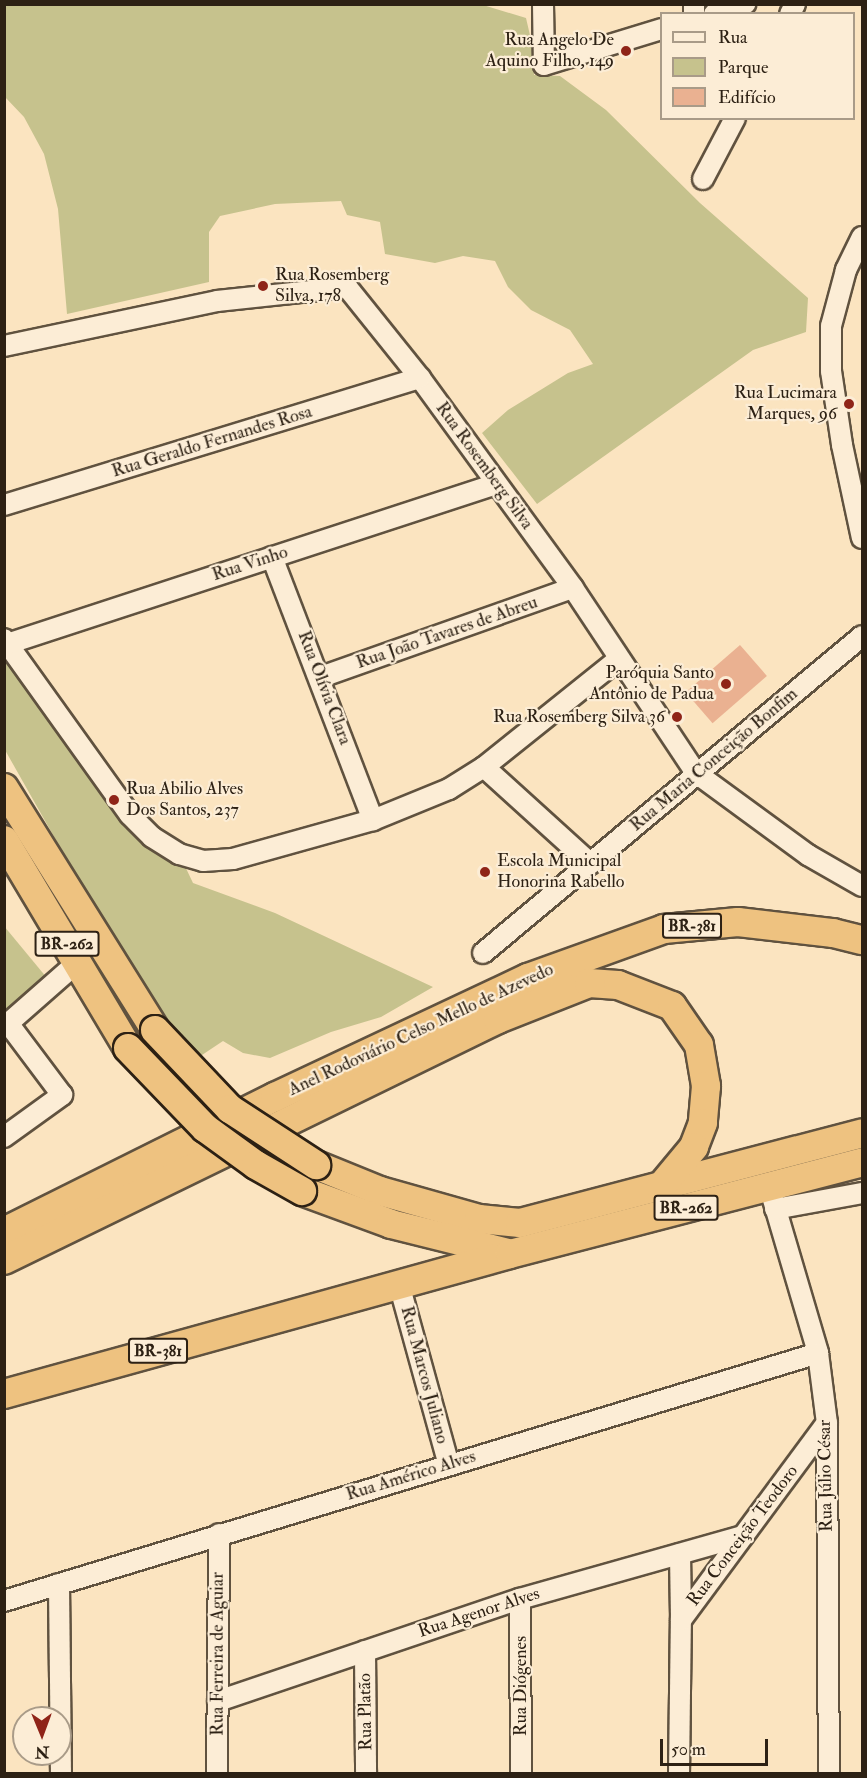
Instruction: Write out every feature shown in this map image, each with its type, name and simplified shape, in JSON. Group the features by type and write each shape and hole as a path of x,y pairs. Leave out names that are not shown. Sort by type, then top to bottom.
{"highway":[{"name":"BR-262","path":"4,788 155,1030 230,1109 316,1165 380,1191 479,1220 520,1222 660,1188 862,1133"},
{"name":"BR-262","path":"4,840 128,1048 205,1128 256,1165 302,1191 391,1224 510,1254 772,1197 862,1162"},
{"name":"Anel Rodoviário Celso Mello de Azevedo","path":"4,1232 265,1102 528,978 664,929 738,922 833,933 862,940"},
{"path":"4,1260 498,1019 589,983 618,985 672,1006 699,1045 706,1086 703,1123 689,1154 660,1188"},
{"name":"BR-381","path":"4,1394 510,1254"}],"street":[{"path":"543,4 544,65 660,30"},
{"path":"720,12 745,4"},
{"path":"702,179 734,120"},
{"path":"862,237 846,270 831,326 831,371 842,445 862,538"},
{"name":"Rua Rosemberg Silva","path":"4,346 217,301 347,287 420,378 573,588 696,773 808,855 862,886"},
{"name":"Rua Geraldo Fernandes Rosa","path":"4,505 420,378"},
{"name":"Rua Vinho","path":"5,642 496,484"},
{"name":"Rua Olívia Clara","path":"272,557 321,677 373,820"},
{"name":"Rua João Tavares de Abreu","path":"321,677 573,588"},
{"name":"Rua Maria Conceição Bonfim","path":"483,953 862,636"},
{"path":"5,642 130,814 152,837 179,854 203,861 232,859 373,820 449,789 484,767 619,659"},
{"path":"484,767 591,864"},
{"path":"4,1137 62,1095 6,1025 78,962"},
{"path":"772,1197 862,1193"},
{"name":"Rua Júlio César","path":"772,1197 818,1353 827,1423 829,1773"},
{"name":"Rua Marcos Juliano","path":"399,1284 449,1465"},
{"name":"Rua Américo Alves","path":"4,1601 818,1353"},
{"name":"Rua Conceição Teodoro","path":"681,1620 827,1423"},
{"name":"Rua Ferreira de Aguiar","path":"218,1773 219,1534"},
{"name":"Rua Agenor Alves","path":"218,1701 520,1599 743,1536"},
{"name":"Rua Conceição Teodoro","path":"679,1773 680,1554"},
{"path":"59,1584 61,1773"},
{"name":"Rua Diógenes","path":"520,1599 522,1773"},
{"name":"Rua Platão","path":"365,1651 366,1773"}],"green space":[{"path":"5,5 483,5 526,18 535,57 534,75 560,76 606,110 700,203 808,298 806,332 753,350 537,504 482,433 508,410 568,373 593,364 570,330 531,310 508,287 495,261 463,256 435,263 385,254 380,222 347,215 341,201 275,204 220,216 209,232 209,282 67,314 58,209 44,154 24,117 5,97"},
{"path":"5,658 129,831 183,862 193,883 275,913 433,987 381,1017 331,1032 270,1058 243,1053 223,1041 196,1059 113,941 5,750"},
{"path":"4,926 47,978 5,1012 4,1012"}],"building":[{"name":"Paróquia Santo Antônio de Padua","path":"740,645 767,676 713,723 686,692"}],"place":[{"name":"Rua Angelo De Aquino Filho, 149","path":"626,51"},
{"name":"Rua Rosemberg Silva, 178","path":"263,286"},
{"name":"Rua Lucimara Marques, 96","path":"849,404"},
{"name":"Paróquia Santo Antônio de Padua","path":"726,684"},
{"name":"Rua Rosemberg Silva 36","path":"677,717"},
{"name":"Rua Abilio Alves Dos Santos, 237","path":"114,800"},
{"name":"Escola Municipal Honorina Rabello","path":"485,872"}]}
